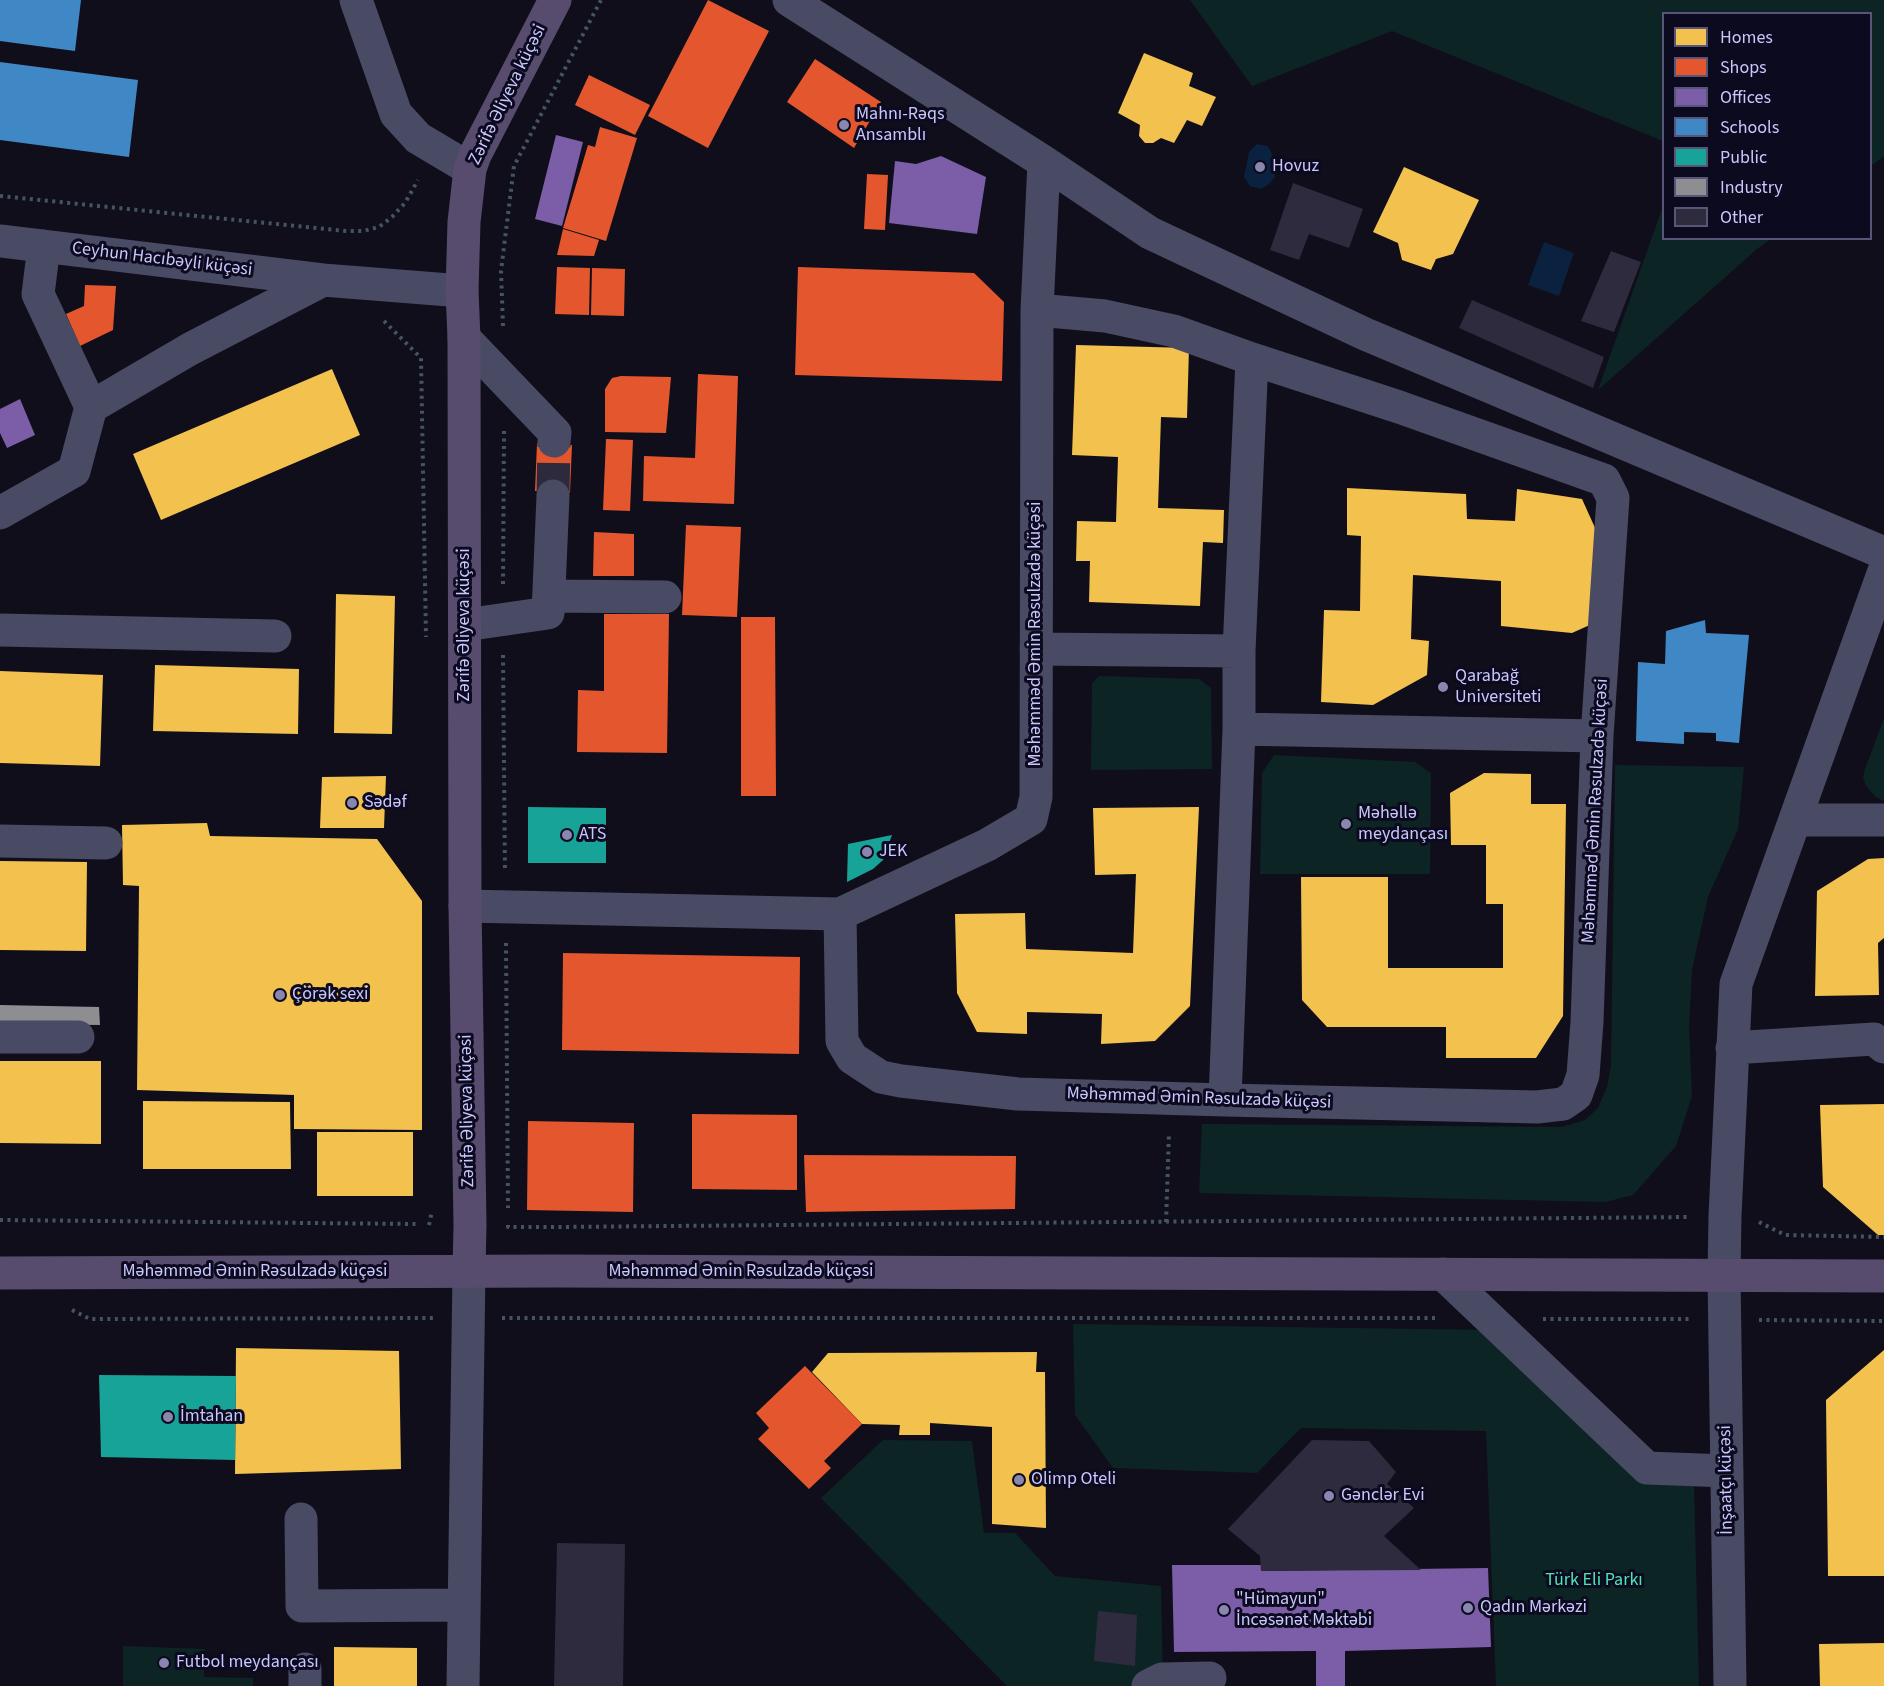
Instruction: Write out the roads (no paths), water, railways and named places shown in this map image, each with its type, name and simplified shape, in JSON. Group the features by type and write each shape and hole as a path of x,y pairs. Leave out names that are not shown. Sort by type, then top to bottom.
{"main road":[{"name":"Zərifə Əliyeva küçəsi","path":"469,1271 462,291 464,222 470,169 475,155 555,0"},
{"name":"Məhəmməd Əmin Rəsulzadə küçəsi","path":"0,1273 469,1271 1884,1276"}],"street":[{"path":"356,0 396,114 418,138 470,169"},
{"path":"789,0 1044,162 1150,233 1354,329 1884,553"},
{"name":"Məhəmməd Əmin Rəsulzadə küçəsi","path":"1037,310 1106,316 1174,331 1399,407 1604,480 1612,498 1597,736 1587,1022 1583,1076 1576,1095 1563,1104 1537,1107 1018,1094 881,1077 852,1058 842,1041 840,914 987,845 1031,819 1036,796 1037,310 1044,162"},
{"name":"Ceyhun Hacıbəyli küçəsi","path":"0,241 323,280 462,291"},
{"path":"0,513 74,471 91,407 38,294 44,246"},
{"path":"91,407 190,349 323,280"},
{"path":"464,338 555,433 554,441"},
{"path":"1225,1100 1239,729 1239,651 1252,359"},
{"path":"465,625 548,613 553,496"},
{"path":"1724,1275 1736,984 1884,571"},
{"path":"549,596 665,597"},
{"path":"0,630 275,636"},
{"path":"1036,649 1239,651"},
{"path":"1239,729 1597,736"},
{"path":"1795,820 1884,820"},
{"path":"0,841 106,843"},
{"path":"465,906 840,914"},
{"path":"0,1036 78,1037"},
{"path":"1732,1047 1874,1039 1884,1047"},
{"path":"463,1686 469,1271"},
{"path":"1443,1274 1647,1468 1727,1471"},
{"name":"İnşaatçı küçəsi","path":"1724,1275 1730,1686"},
{"path":"301,1519 302,1606 463,1605"},
{"path":"1148,1686 1162,1679 1210,1678"}],"water":[{"name":"Hovuz","path":"1257,144 1268,146 1273,156 1275,177 1261,189 1250,186 1244,177 1249,152"},
{"path":"1544,242 1574,253 1559,296 1528,285"}],"tunnel":[{"path":"553,496 554,441"}],"place":[{"name":"Mahnı-Rəqs Ansamblı","path":"844,125"},
{"name":"Hovuz","path":"1260,167"},
{"name":"Qarabağ Universiteti","path":"1443,687"},
{"name":"Sədəf","path":"352,803"},
{"name":"Məhəllə meydançası","path":"1346,824"},
{"name":"ATS","path":"567,835"},
{"name":"JEK","path":"867,852"},
{"name":"Çörək sexi","path":"280,995"},
{"name":"İmtahan","path":"168,1417"},
{"name":"Olimp Oteli","path":"1019,1480"},
{"name":"Gənclər Evi","path":"1329,1496"},
{"name":"Qadın Mərkəzi","path":"1468,1608"},
{"name":"\"Hümayun\" İncəsənət Məktəbi","path":"1224,1610"},
{"name":"Futbol meydançası","path":"164,1663"}],"park label":[{"name":"Türk Eli Parkı","path":"1594,1581"}]}
